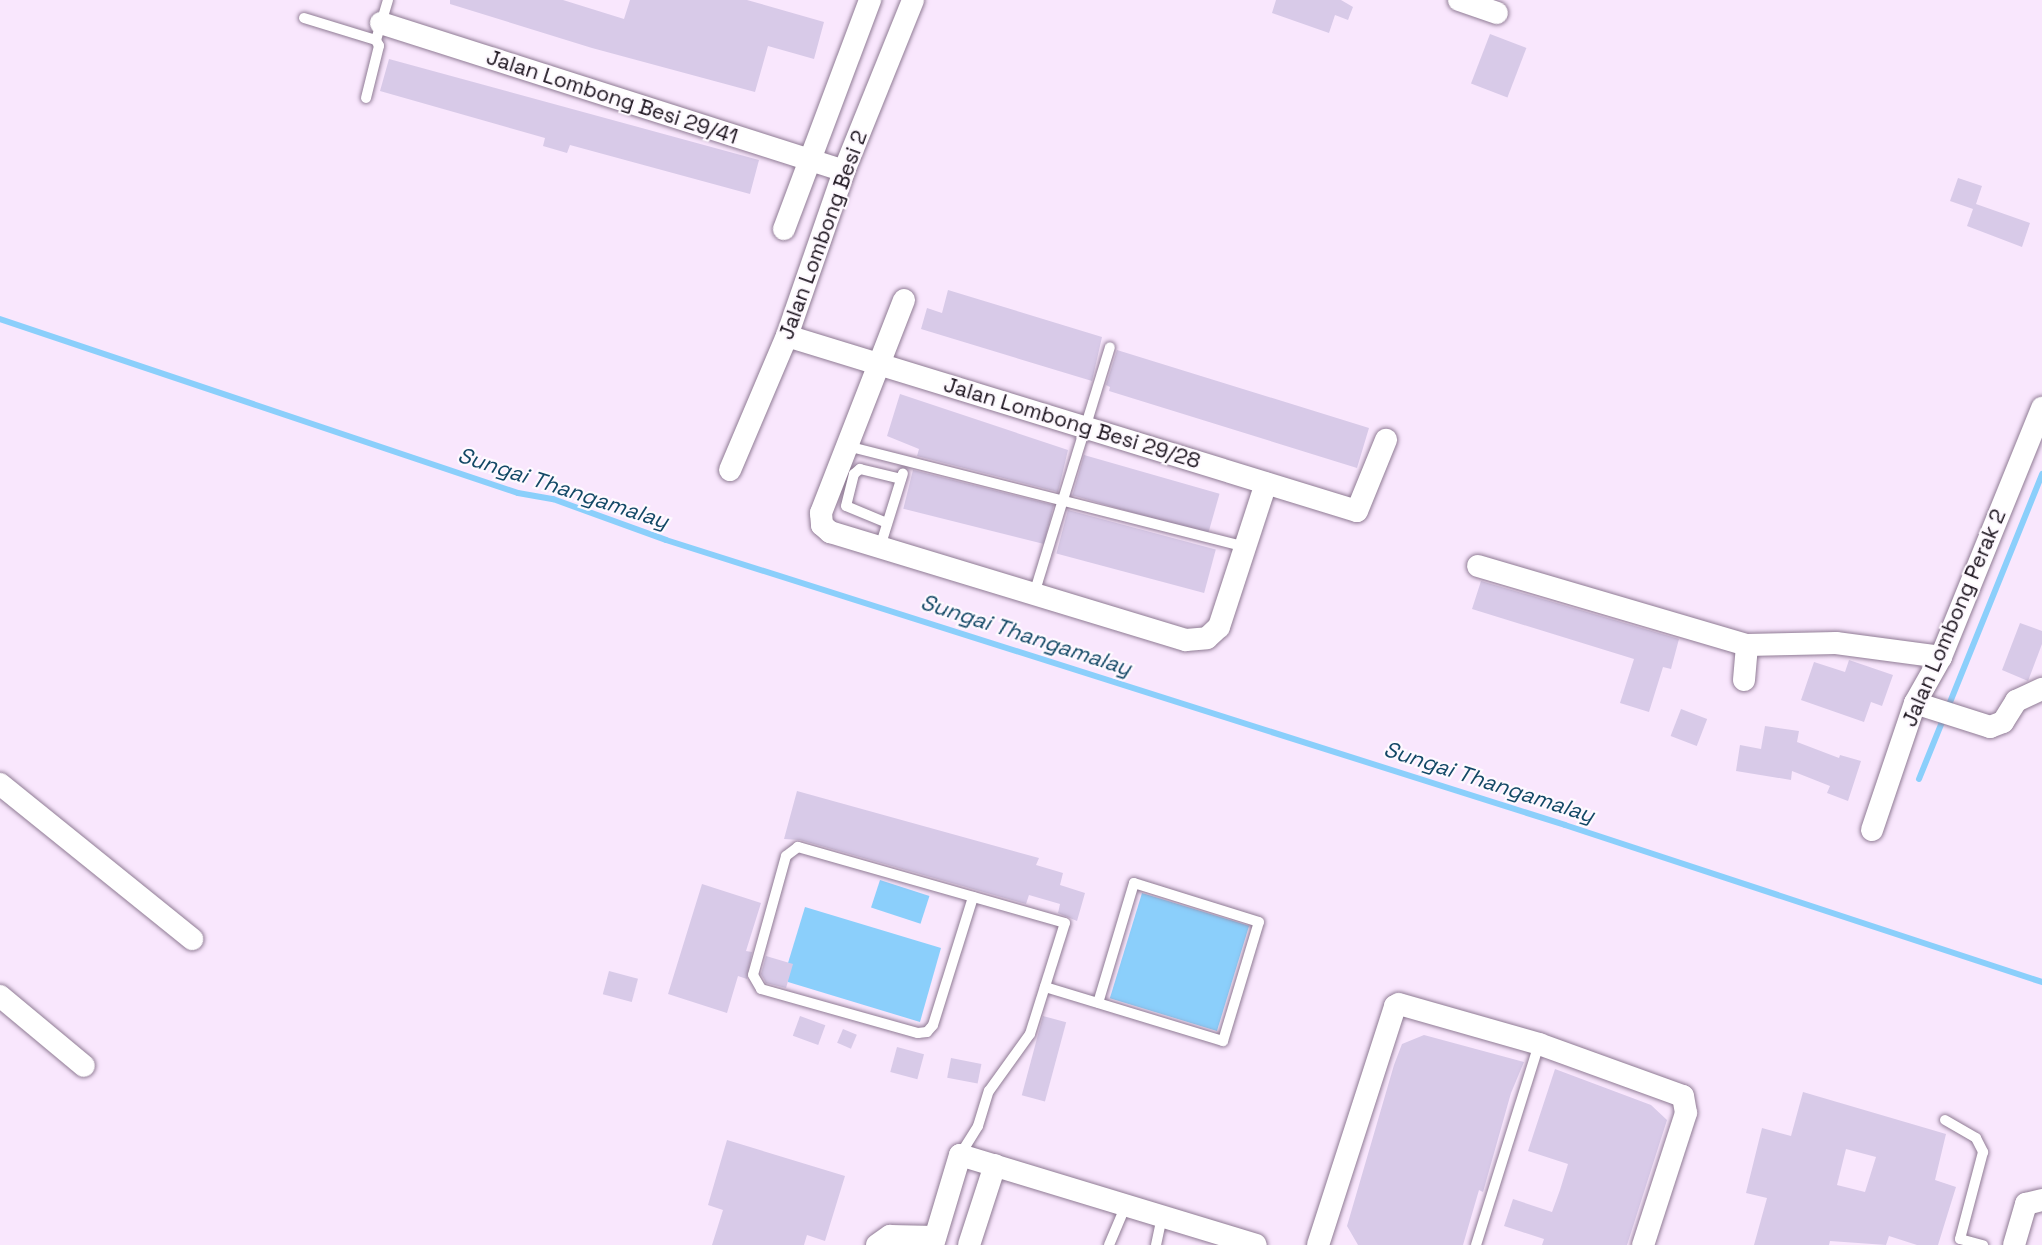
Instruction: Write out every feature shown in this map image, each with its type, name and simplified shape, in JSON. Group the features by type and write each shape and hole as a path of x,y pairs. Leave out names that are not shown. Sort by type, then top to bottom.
{"street":[{"name":"Jalan Lombong Besi 2","path":"730,470 787,336 844,171 913,0"},
{"path":"1459,0 1497,13"},
{"path":"784,229 865,1"},
{"name":"Jalan Lombong Besi 29/41","path":"378,31 844,171"},
{"path":"904,300 820,513 822,525 830,532 1186,640 1207,639 1219,627 1266,483"},
{"name":"Jalan Lombong Besi 29/28","path":"787,336 1357,511 1386,440"},
{"name":"Jalan Lombong Perak 2","path":"1872,830 1925,705 1941,657 2042,408"},
{"path":"1478,566 1747,645 1836,644 1941,657"},
{"path":"1744,680 1747,645"},
{"path":"1925,705 1990,727 2003,722 2016,701 2042,689"},
{"path":"0,784 192,939"},
{"path":"0,996 84,1066"},
{"path":"1318,1245 1395,1006 1539,1044 1683,1096 1686,1113 1643,1245"},
{"path":"877,1245 890,1236 934,1241 960,1155 1256,1245"},
{"path":"969,1245 995,1165"},
{"path":"2014,1245 2026,1204 2042,1200"}],"lane":[{"path":"366,98 379,46 378,31 388,0"},
{"path":"304,18 378,31"},
{"path":"1034,594 1110,347"},
{"path":"847,447 906,464 1245,547"},
{"path":"880,547 906,464"},
{"path":"887,523 846,506 854,474 860,469 901,479"},
{"path":"960,1155 978,1126 989,1091 1030,1034 1065,923 973,897 798,848 790,850 753,975 754,983 761,989 918,1033 927,1032 933,1025 973,897"},
{"path":"1045,987 1223,1041 1259,922 1134,883 1098,1003"},
{"path":"1476,1245 1539,1044"},
{"path":"1945,1120 1976,1138 1983,1152 1960,1239 1983,1245"},
{"path":"1109,1245 1126,1205"},
{"path":"1156,1245 1162,1216"}],"water":[{"path":"880,880 929,896 920,924 871,908"},
{"path":"1142,893 1249,926 1217,1031 1110,998"},
{"path":"805,907 941,948 920,1022 788,982 788,963"}],"building":[{"path":"450,0 563,0 624,19 630,0 747,0 824,22 814,59 768,46 755,92 592,48 450,4"},
{"path":"1276,0 1341,0 1353,7 1348,20 1335,15 1329,33 1272,13"},
{"path":"1490,34 1526,48 1507,97 1471,83"},
{"path":"389,59 759,160 750,194 570,145 567,153 543,146 545,138 380,91"},
{"path":"1958,178 1982,186 1976,204 2030,223 2022,247 1967,226 1973,209 1950,201"},
{"path":"948,290 1102,337 1092,381 921,329 927,308 942,313"},
{"path":"1117,350 1369,428 1357,468 1109,391 1110,387 1106,385"},
{"path":"900,394 1068,450 1058,492 917,456 919,449 887,436"},
{"path":"1084,455 1220,494 1208,534 1072,495"},
{"path":"913,470 1054,505 1044,544 903,509"},
{"path":"1068,510 1216,550 1204,593 1056,553"},
{"path":"1481,581 1679,639 1671,669 1663,667 1649,712 1620,703 1634,659 1472,609"},
{"path":"2020,623 2042,631 2042,644 2028,681 2002,670"},
{"path":"1849,660 1893,675 1882,706 1871,702 1864,722 1801,700 1814,662 1845,672"},
{"path":"1681,709 1707,719 1697,746 1671,736"},
{"path":"1765,726 1799,731 1797,742 1839,758 1840,755 1861,761 1848,801 1827,793 1830,786 1792,771 1791,780 1736,771 1740,745 1761,749"},
{"path":"797,791 1039,858 1036,865 1063,873 1060,885 1085,893 1077,921 1058,913 1060,904 1029,895 1026,904 800,840 784,839"},
{"path":"702,884 761,903 746,951 752,952 747,979 738,976 727,1013 668,994"},
{"path":"766,956 793,964 786,988 766,983 761,974"},
{"path":"609,971 638,979 632,1002 603,994"},
{"path":"800,1016 825,1025 818,1045 793,1036"},
{"path":"1043,1016 1066,1022 1045,1101 1022,1095"},
{"path":"843,1029 857,1035 851,1049 837,1043"},
{"path":"1424,1035 1524,1062 1511,1093 1483,1192 1479,1190 1463,1245 1358,1245 1347,1226 1394,1065 1402,1044"},
{"path":"897,1047 924,1054 917,1079 890,1072"},
{"path":"951,1058 981,1064 978,1084 947,1078"},
{"path":"1555,1069 1651,1105 1667,1120 1627,1245 1542,1245 1544,1239 1504,1226 1513,1199 1552,1212 1560,1190 1568,1164 1528,1151"},
{"path":"1803,1092 1946,1134 1935,1180 1956,1187 1938,1245 1917,1245 1889,1236 1886,1245 1830,1241 1829,1245 1754,1245 1767,1198 1746,1193 1762,1128 1791,1136","holes":["1846,1149 1876,1157 1865,1192 1837,1185"]},
{"path":"727,1140 845,1176 825,1241 807,1235 804,1245 712,1245 723,1210 708,1205"}],"waterway":[{"name":"Sungai Thangamalay","path":"0,319 518,493 553,499 666,540 1565,825 2042,982"},
{"path":"1919,779 2042,474"}]}
